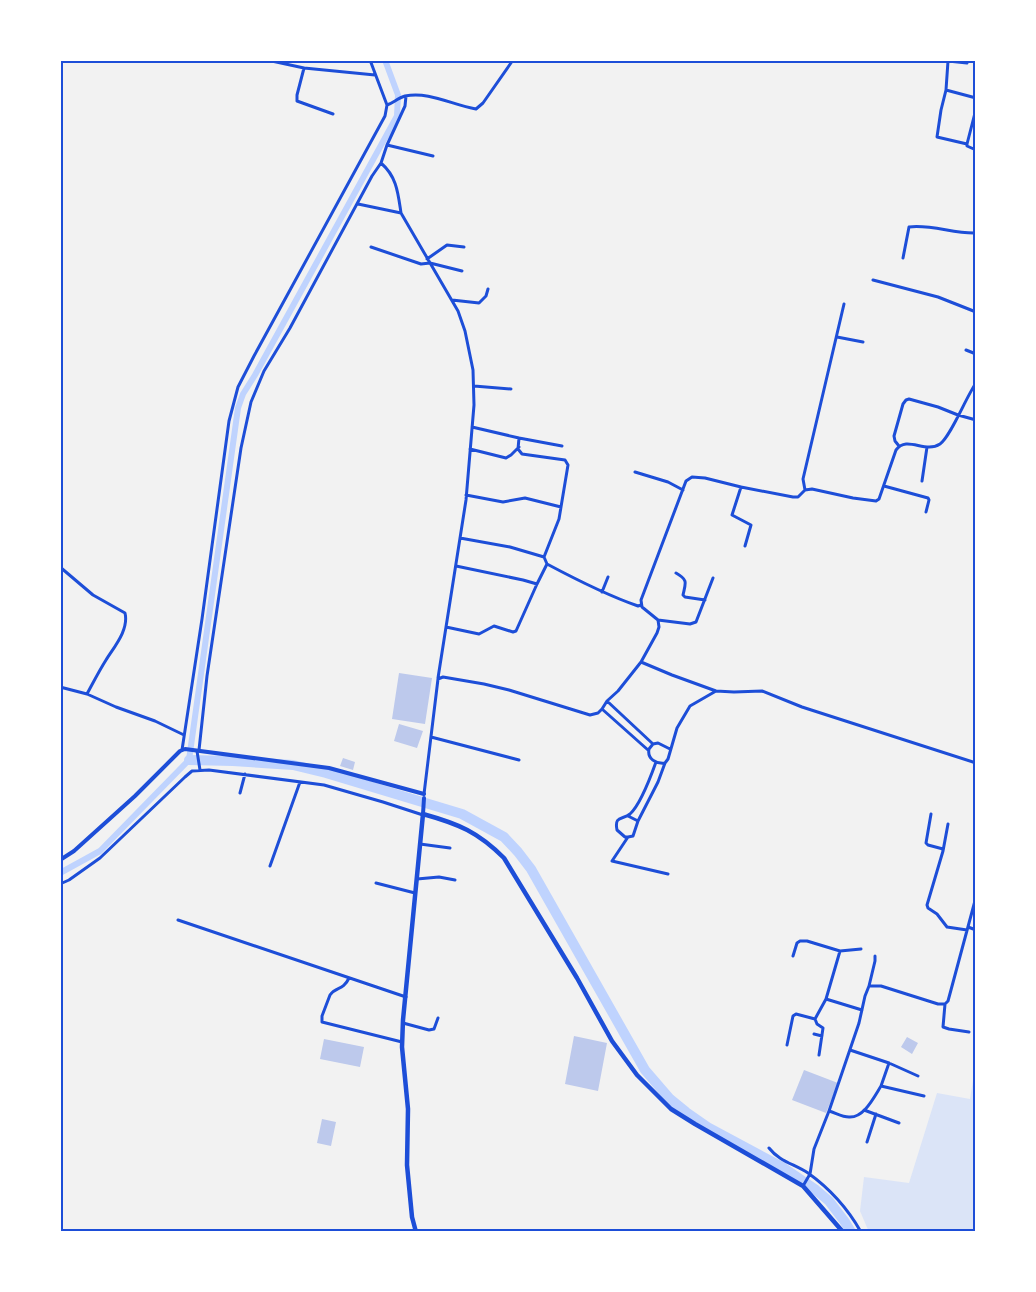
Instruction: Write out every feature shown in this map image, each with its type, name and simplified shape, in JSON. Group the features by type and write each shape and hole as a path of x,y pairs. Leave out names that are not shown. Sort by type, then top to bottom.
{"main road":[{"path":"416,1232 412,1216 407,1165 408,1109 402,1042 423,813 467,828 490,844 504,858 577,978 612,1041 653,1092 671,1109 695,1124 804,1185 843,1232"}],"street":[{"path":"267,60 304,68 375,75"},
{"path":"370,60 389,105"},
{"path":"60,860 74,851 184,749 229,421 238,387 389,105 404,96 422,95 476,109 483,103 513,60"},
{"path":"967,63 947,61 946,90 937,137 967,144 976,150"},
{"path":"304,68 297,101 333,114"},
{"path":"946,90 976,98"},
{"path":"200,768 197,751 207,676 250,402 274,353 381,163 405,106 404,96"},
{"path":"967,144 976,109"},
{"path":"387,145 433,156"},
{"path":"60,884 100,858 184,777 200,768 334,788 423,813 438,680 466,495 472,427 473,370 465,331 458,311 401,213 399,196 393,178 390,171 381,163"},
{"path":"358,204 401,213"},
{"path":"903,258 909,227 976,233"},
{"path":"427,259 447,245 464,247"},
{"path":"371,247 421,264 430,263 462,271"},
{"path":"873,280 938,297 976,312"},
{"path":"452,300 479,303 489,289"},
{"path":"805,490 803,479 844,304"},
{"path":"837,337 863,342"},
{"path":"966,350 976,354"},
{"path":"712,578 696,622 658,620 641,605 642,596 686,481 692,477 705,478 794,497 798,497 805,490 812,489 873,501 879,499 899,446 907,443 933,447 940,444 947,436 976,383"},
{"path":"474,386 511,389"},
{"path":"899,446 894,436 906,400 938,407 976,420"},
{"path":"472,427 562,446"},
{"path":"519,438 519,452 522,454 565,460 568,465 559,519 544,557 547,564 602,592 638,606 641,605"},
{"path":"470,448 508,458 519,447"},
{"path":"922,481 927,447"},
{"path":"636,472 668,482 683,490"},
{"path":"884,486 929,498 926,512"},
{"path":"741,487 732,515 751,525 745,546"},
{"path":"466,495 503,502 525,498 561,507"},
{"path":"460,538 510,547 544,557"},
{"path":"446,627 479,634 494,626 516,631 547,564"},
{"path":"456,566 537,584"},
{"path":"60,567 93,595 125,613 126,621 117,644 87,694"},
{"path":"676,573 684,577 686,582 685,597 705,600"},
{"path":"602,592 608,577"},
{"path":"438,680 448,677 484,684 539,698 584,714 598,713 641,662 657,633 658,620"},
{"path":"641,662 716,691 762,691 802,707 976,764"},
{"path":"60,687 87,694 155,721 184,736"},
{"path":"668,874 612,861 628,837 633,836 670,756 677,729 690,705 716,691"},
{"path":"608,701 654,744"},
{"path":"602,709 648,750 649,756 656,762 665,763"},
{"path":"431,737 519,760"},
{"path":"648,750 649,747 660,742 670,749"},
{"path":"184,749 328,768 424,796"},
{"path":"628,816 639,800 656,762"},
{"path":"240,793 245,774"},
{"path":"270,866 300,782"},
{"path":"931,814 926,843 943,849"},
{"path":"628,837 617,830 616,825 620,818 628,816 638,821"},
{"path":"948,824 927,902 928,908 937,914 947,927 976,930"},
{"path":"420,844 450,848"},
{"path":"417,879 455,880"},
{"path":"376,883 416,893"},
{"path":"969,1032 943,1026 945,1004 948,1001 976,897"},
{"path":"178,920 405,997"},
{"path":"793,956 797,944 803,941 840,951 861,949"},
{"path":"815,1019 826,999 840,951"},
{"path":"804,1185 809,1176 814,1149 830,1111 870,986 876,961 875,956"},
{"path":"349,978 346,985 330,994 322,1022 402,1042"},
{"path":"870,986 881,986 938,1004 945,1004"},
{"path":"826,999 862,1010"},
{"path":"787,1045 795,1015 815,1019"},
{"path":"403,1023 434,1029 438,1018"},
{"path":"815,1019 817,1024 823,1027 819,1055"},
{"path":"814,1034 822,1036"},
{"path":"850,1050 918,1076"},
{"path":"830,1111 849,1117 864,1110 881,1086 889,1063"},
{"path":"881,1086 924,1096"},
{"path":"864,1110 899,1123"},
{"path":"867,1142 876,1114"},
{"path":"769,1148 782,1160 828,1190 848,1211 861,1232"}],"shaded area":[{"path":"976,1062 976,1232 869,1232 860,1211 864,1177 909,1183 937,1093 970,1099"}],"building":[{"path":"399,673 432,678 425,724 392,719"},
{"path":"399,724 423,731 417,748 394,741"},
{"path":"343,758 355,762 353,770 340,766"},
{"path":"574,1036 607,1043 598,1091 565,1084"},
{"path":"907,1037 918,1043 912,1054 901,1047"},
{"path":"324,1039 364,1047 360,1067 320,1059"},
{"path":"804,1070 838,1083 826,1113 792,1100"},
{"path":"322,1119 336,1122 331,1146 317,1143"}],"waterway":[{"path":"60,873 100,851 189,760 238,408 243,394 397,116 398,95 385,60"},
{"path":"189,760 293,765 326,773 462,814 504,837 531,869 645,1070 670,1099 709,1128 782,1167 816,1190 829,1201 851,1232"}]}
